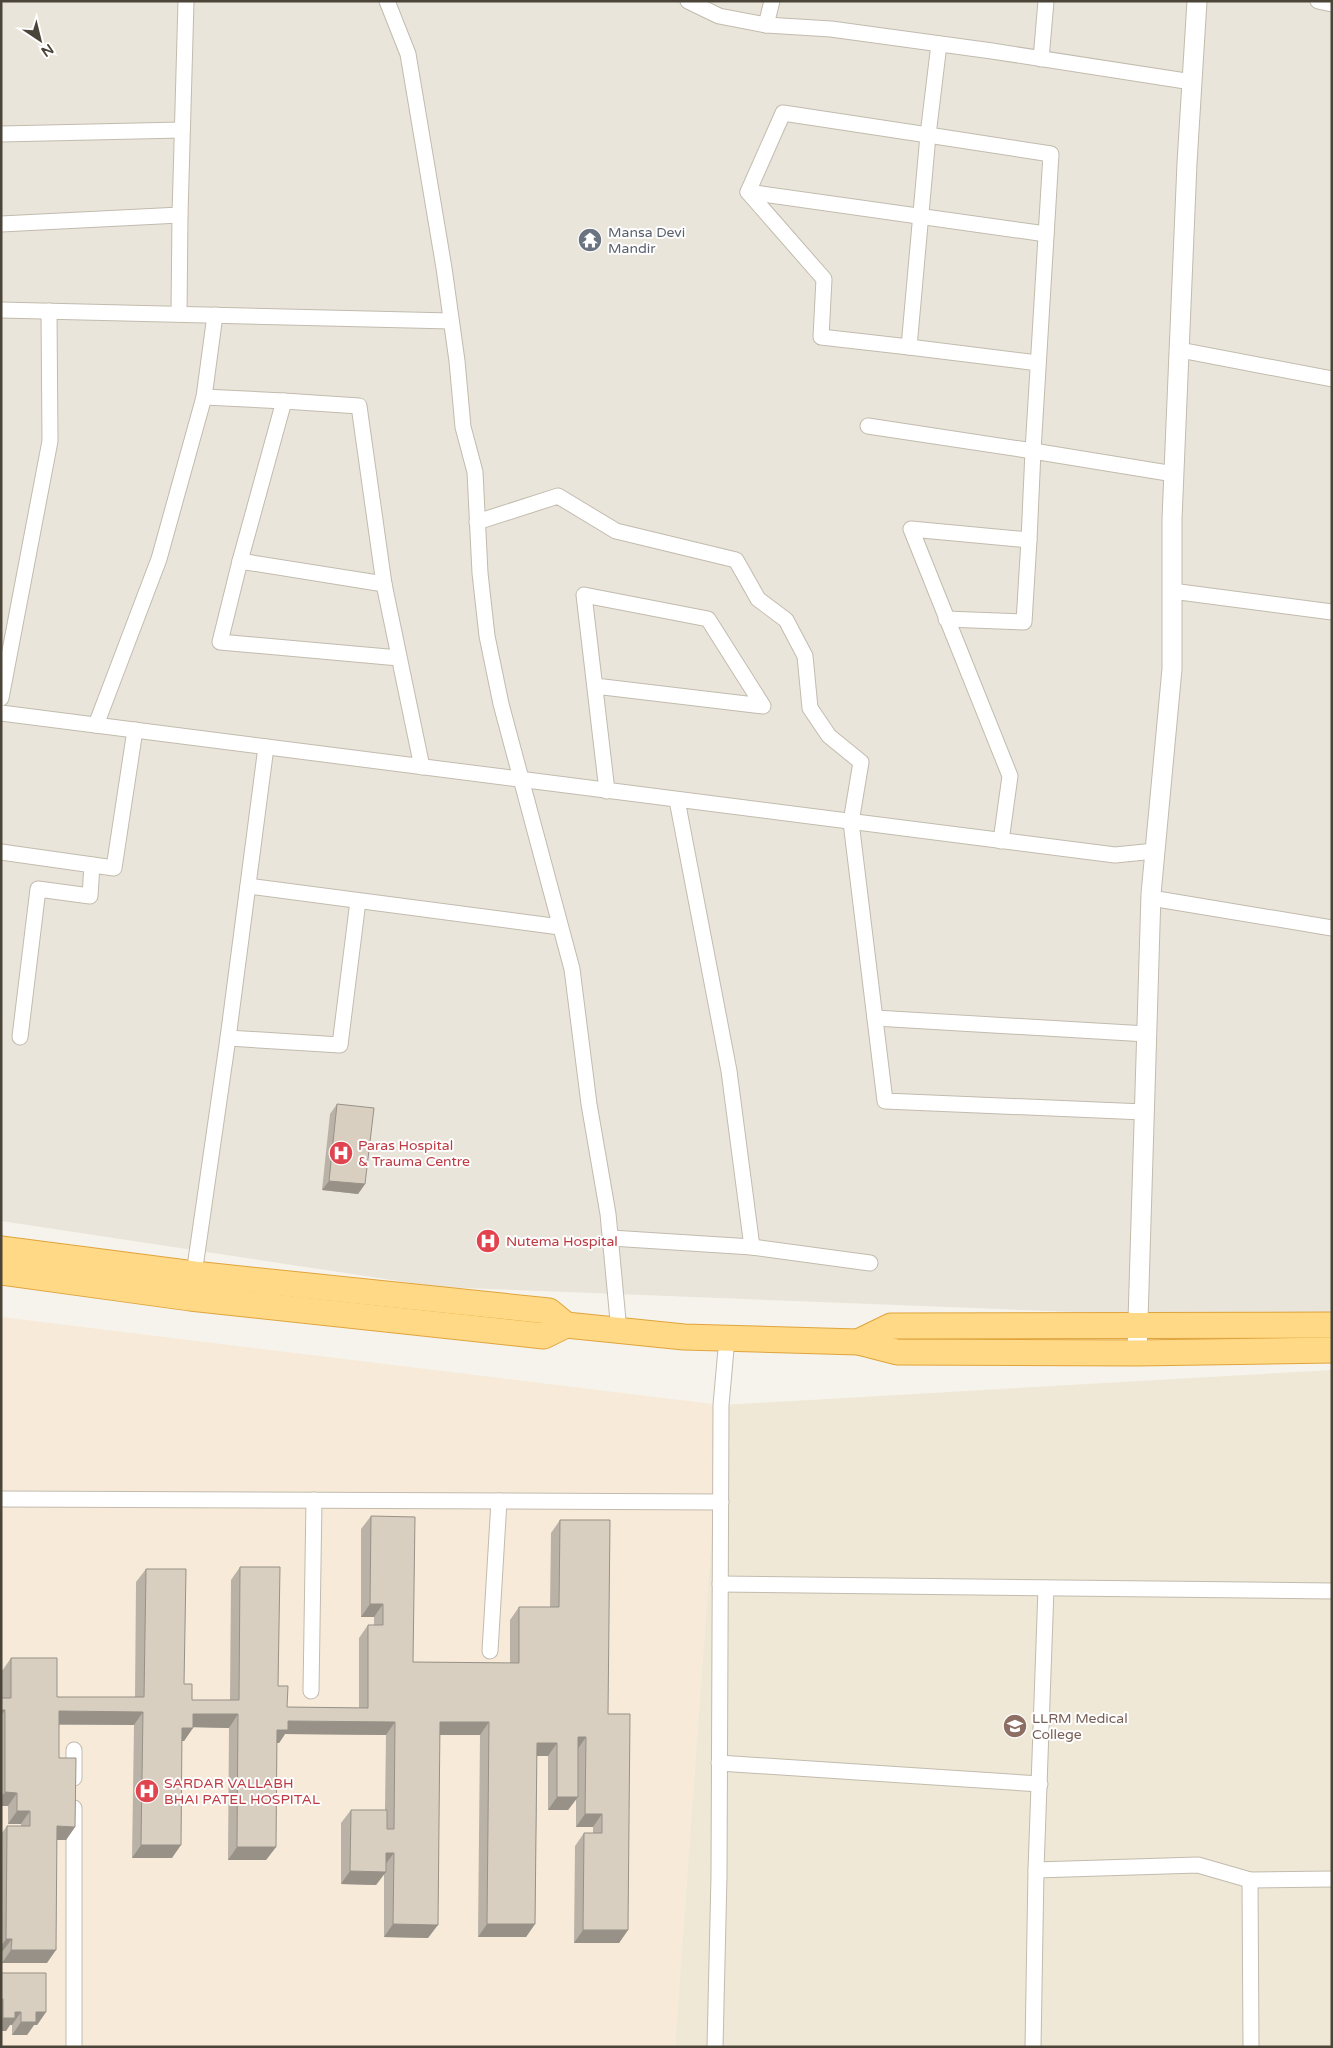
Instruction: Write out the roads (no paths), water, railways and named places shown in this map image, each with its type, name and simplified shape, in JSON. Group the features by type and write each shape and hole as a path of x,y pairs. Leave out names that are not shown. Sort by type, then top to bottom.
{"highway":[{"path":"1,1249 194,1274 549,1311 566,1325"},
{"path":"1,1272 190,1298 544,1336 566,1325 684,1337 858,1342 897,1352 1137,1353 1332,1350"},
{"path":"858,1342 891,1326 1332,1325"}],"street":[{"path":"179,314 186,1"},
{"path":"387,1 408,54 451,321 464,427 475,472 480,573 486,636 501,704 572,969 589,1104 611,1238 620,1331"},
{"path":"688,1 719,16 766,24 831,30 939,44 1192,82"},
{"path":"766,24 772,1"},
{"path":"1041,58 1046,1"},
{"path":"1137,1353 1151,898 1172,669 1174,474 1197,1"},
{"path":"1318,1 1332,4"},
{"path":"909,347 928,135 939,44"},
{"path":"748,192 783,113 1051,154 1024,622 946,619"},
{"path":"1,134 182,130"},
{"path":"748,192 1046,234"},
{"path":"748,192 824,279 821,337 1038,363"},
{"path":"1,224 180,215"},
{"path":"1,310 451,321"},
{"path":"1,698 50,441 48,311"},
{"path":"96,725 159,559 204,397 215,315"},
{"path":"1180,350 1332,380"},
{"path":"204,397 359,406 384,584 422,767"},
{"path":"284,401 220,642 399,658"},
{"path":"868,426 1174,474"},
{"path":"477,522 558,496 616,531 736,560 758,599 786,620 805,656 810,708 829,736 861,762 851,822 885,1101 1144,1112"},
{"path":"1001,841 1010,776 911,530 1029,540"},
{"path":"240,561 384,584"},
{"path":"1172,591 1332,612"},
{"path":"595,686 763,706 708,619 584,595 595,686 608,791"},
{"path":"1,713 1115,855 1155,850"},
{"path":"1,852 114,868 135,730"},
{"path":"190,1298 228,1038 266,747"},
{"path":"677,800 729,1071 752,1247"},
{"path":"20,1037 38,889 90,896 92,865"},
{"path":"248,886 560,927"},
{"path":"1151,898 1332,928"},
{"path":"228,1038 340,1045 358,901"},
{"path":"875,1018 1147,1034"},
{"path":"611,1238 752,1247 870,1263"},
{"path":"715,2047 721,1405 727,1338"},
{"path":"1,1499 721,1502"},
{"path":"311,1691 314,1500"},
{"path":"490,1651 499,1501"},
{"path":"720,1584 1332,1591"},
{"path":"1033,2047 1036,1870 1046,1588"},
{"path":"74,1750 74,2047"},
{"path":"719,1763 1040,1784"},
{"path":"1036,1870 1198,1865 1250,1880 1332,1878"},
{"path":"1250,1880 1250,2047"}],"place":[{"name":"Mansa Devi Mandir","path":"590,240"},
{"name":"Paras Hospital & Trauma Centre","path":"341,1153"},
{"name":"Nutema Hospital","path":"488,1241"},
{"name":"LLRM Medical College","path":"1015,1726"},
{"name":"SARDAR VALLABH BHAI PATEL HOSPITAL","path":"147,1791"}]}
